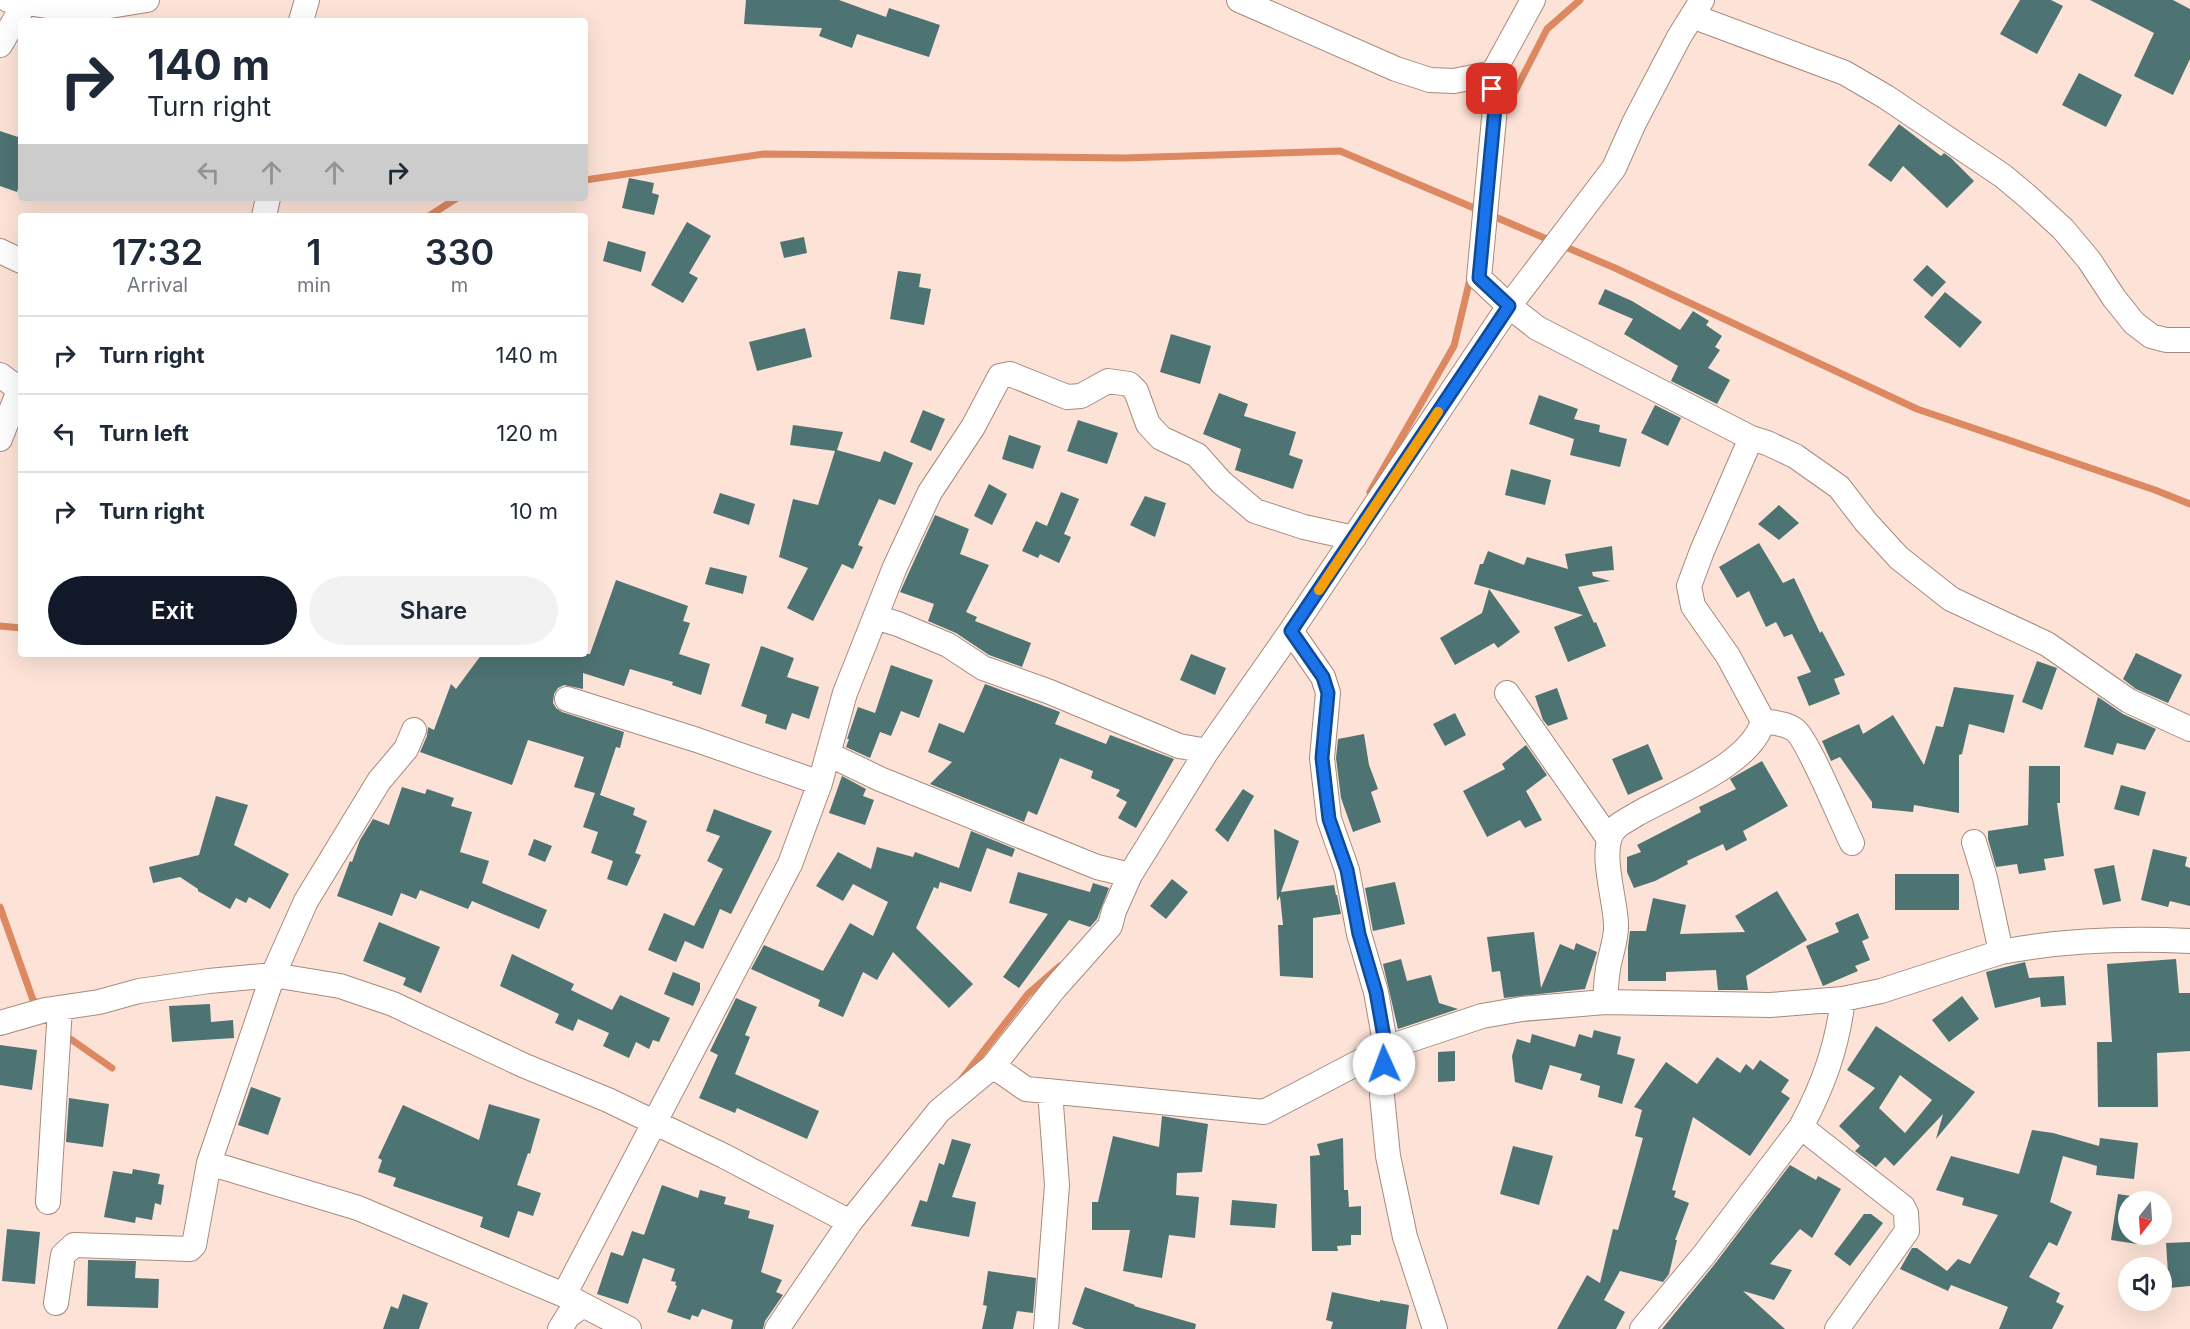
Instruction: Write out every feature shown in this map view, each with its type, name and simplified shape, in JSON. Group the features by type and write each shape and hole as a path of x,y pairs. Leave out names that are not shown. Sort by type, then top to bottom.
{"street":[{"path":"0,45 16,2 79,11 147,0"},
{"path":"302,18 307,0"},
{"path":"1239,0 1396,69 1430,80 1454,81 1493,73"},
{"path":"1533,0 1493,73 1492,89 1495,108 1479,278 1509,306 1538,328 1751,438 1795,456 1839,487 1866,522 1899,558 1951,599 2047,644 2129,701 2190,729"},
{"path":"777,1329 850,1222 939,1111 993,1066 1054,988 1110,926 1114,910 1130,875 1208,751 1509,306 1614,168 1634,123 1697,8 1741,32 1845,73 1886,97 2003,176 2027,196 2063,229 2134,323 2151,336 2166,340 2190,340"},
{"path":"0,251 18,260"},
{"path":"560,1329 568,1316 573,1300 654,1124 790,864 820,783 845,693 895,567 930,492 973,427 1000,376 1010,374 1067,397 1081,396 1108,381 1129,384 1136,392 1148,424 1161,438 1197,455 1221,482 1255,510 1304,527 1354,538"},
{"path":"0,439 13,383"},
{"path":"1605,1002 1616,927 1608,859 1609,839 1615,827 1717,771 1756,740 1763,721 1728,656 1693,606 1689,586 1751,438"},
{"path":"874,617 898,624 948,645 982,668 1068,699 1179,746 1208,751"},
{"path":"1291,631 1323,677 1328,693 1322,758 1329,819 1347,870 1359,934 1376,992 1386,1048 1382,1096 1388,1156 1405,1237 1435,1329"},
{"path":"1507,693 1609,839"},
{"path":"567,699 697,740 820,783"},
{"path":"1763,721 1786,725 1797,731 1852,843"},
{"path":"56,1303 63,1255 74,1245 192,1247 196,1239 209,1163 273,975 306,901 379,782 406,749 414,730"},
{"path":"828,754 880,779 1097,867 1130,875"},
{"path":"1974,842 1985,878 2001,952"},
{"path":"993,1066 1026,1089 1264,1112 1386,1048 1482,1016 1522,1009 1605,1002 1770,1005 1843,999 1881,991 2001,952 2097,940 2190,941"},
{"path":"0,1023 139,991 209,981 273,975 340,986 393,1004 525,1066 608,1100 724,1156 850,1222"},
{"path":"1642,1329 1703,1256 1801,1127 1829,1065 1838,1035 1843,999"},
{"path":"48,1202 60,1008"},
{"path":"1046,1329 1057,1185 1050,1091"},
{"path":"1801,1127 1902,1207 1906,1213 1907,1231 1837,1329"},
{"path":"209,1163 358,1208 573,1300 629,1329"}],"building":[{"path":"746,0 839,0 886,17 889,8 940,25 929,57 857,34 852,48 819,36 822,28 744,24"},
{"path":"2020,0 2051,0 2063,6 2037,54 2000,34"},
{"path":"2090,0 2173,0 2190,9 2190,59 2173,95 2134,76 2154,33"},
{"path":"2079,73 2122,95 2106,127 2062,105"},
{"path":"1899,124 1941,156 1944,153 1951,158 1974,181 1947,208 1903,166 1891,182 1868,165"},
{"path":"0,131 18,137 18,189 17,192 0,186"},
{"path":"629,178 654,183 652,193 659,195 654,215 622,208"},
{"path":"687,222 711,236 689,273 698,278 683,303 651,285"},
{"path":"804,237 807,253 784,258 780,242"},
{"path":"608,241 646,252 641,272 603,261"},
{"path":"1927,265 1946,282 1932,297 1913,280"},
{"path":"898,271 921,274 919,287 931,289 924,325 890,319"},
{"path":"1605,289 1632,301 1680,330 1693,311 1709,321 1706,325 1722,336 1715,347 1720,350 1708,368 1730,380 1717,404 1671,381 1678,366 1624,334 1633,319 1598,304"},
{"path":"1945,292 1982,322 1960,348 1924,317"},
{"path":"805,328 812,357 757,371 749,342"},
{"path":"1171,334 1211,346 1200,384 1160,372"},
{"path":"1219,393 1248,404 1244,416 1296,432 1289,455 1303,460 1293,489 1235,470 1241,449 1203,434"},
{"path":"1539,395 1578,409 1574,419 1600,425 1599,432 1627,439 1620,467 1570,455 1574,439 1529,424"},
{"path":"1655,405 1681,418 1668,446 1641,433"},
{"path":"923,410 945,419 931,451 910,442"},
{"path":"1078,420 1118,433 1107,464 1067,451"},
{"path":"793,425 843,432 837,450 880,462 884,451 913,463 895,505 879,499 858,545 863,547 853,569 842,564 813,621 787,608 808,568 779,557 793,499 818,505 835,451 790,445"},
{"path":"1009,435 1041,446 1033,469 1002,459"},
{"path":"1511,469 1551,480 1545,505 1505,495"},
{"path":"989,484 1007,494 992,525 974,516"},
{"path":"1061,492 1079,499 1064,534 1071,537 1059,563 1040,554 1038,558 1022,551 1036,521 1047,526"},
{"path":"720,493 755,504 749,525 713,513"},
{"path":"1145,496 1166,503 1155,537 1130,525"},
{"path":"1779,505 1799,523 1779,540 1758,524"},
{"path":"935,515 969,529 960,554 989,565 966,612 977,617 975,621 1031,643 1022,667 989,655 956,633 928,621 934,604 900,592"},
{"path":"1759,543 1783,583 1794,578 1820,633 1822,631 1845,675 1834,679 1840,694 1809,706 1797,677 1811,672 1792,634 1784,637 1776,622 1766,627 1749,591 1737,598 1719,567"},
{"path":"1612,546 1614,570 1592,572 1593,576 1610,581 1578,587 1606,646 1568,662 1554,627 1583,615 1474,584 1480,564 1483,564 1488,551 1524,565 1527,557 1568,569 1565,554"},
{"path":"710,567 747,576 743,594 705,584"},
{"path":"616,580 688,606 683,621 690,623 679,654 710,664 701,695 672,685 673,682 630,669 624,686 583,673 583,689 564,685 554,694 553,703 562,712 624,732 620,748 616,747 600,795 635,808 633,815 647,821 635,853 641,855 627,886 607,879 613,861 591,853 598,832 583,827 595,793 574,787 584,757 528,740 512,785 420,752 428,727 434,730 451,684 456,689 480,657 588,657"},
{"path":"1489,589 1520,632 1498,648 1494,643 1455,665 1440,638 1482,613"},
{"path":"761,646 794,658 787,677 819,687 809,719 792,713 786,730 765,723 767,715 741,706"},
{"path":"2136,653 2182,675 2168,703 2136,689 2123,679"},
{"path":"1191,654 1226,668 1215,695 1180,680"},
{"path":"2037,661 2057,668 2042,710 2022,702"},
{"path":"891,665 933,680 919,718 901,711 891,736 880,732 870,758 846,747 849,739 847,739 858,707 875,713"},
{"path":"985,684 1060,712 1055,724 1106,744 1110,735 1174,759 1136,828 1118,818 1127,802 1116,796 1120,790 1091,778 1093,771 1060,758 1037,815 1028,811 1024,822 930,784 952,762 928,752 939,723 964,733"},
{"path":"1954,687 2014,695 2004,733 1969,724 1962,754 1959,755 1959,813 1914,805 1913,812 1872,808 1872,802 1840,757 1831,761 1822,741 1859,724 1863,734 1893,715 1924,765 1936,726 1943,727"},
{"path":"1557,688 1568,719 1548,726 1543,720 1535,696"},
{"path":"2098,697 2123,714 2156,729 2145,750 2117,743 2113,755 2084,747"},
{"path":"1455,713 1466,735 1445,746 1433,724"},
{"path":"1364,734 1369,765 1378,789 1371,792 1381,822 1353,832 1341,798 1336,758 1338,739"},
{"path":"1648,744 1663,779 1628,795 1612,759"},
{"path":"1526,745 1547,775 1526,791 1542,820 1525,828 1520,820 1487,837 1463,791 1505,769 1502,764"},
{"path":"1762,761 1788,806 1743,831 1747,840 1726,851 1723,844 1687,861 1688,864 1655,881 1634,888 1627,872 1627,857 1641,852 1637,845 1701,812 1699,807 1736,789 1730,779"},
{"path":"2029,766 2060,766 2060,803 2057,803 2064,856 2044,859 2046,870 2019,874 2017,864 1996,867 1988,831 2028,825"},
{"path":"842,776 866,789 863,796 874,800 865,825 829,813"},
{"path":"2121,785 2146,792 2139,816 2114,809"},
{"path":"402,787 425,794 427,789 454,798 451,806 472,812 460,852 489,861 482,883 547,910 539,929 472,901 468,909 420,890 416,899 401,893 392,916 337,896 360,840 373,819 389,825"},
{"path":"1243,789 1254,796 1228,842 1215,830"},
{"path":"216,796 248,805 234,845 289,874 270,909 249,897 246,903 236,898 230,909 198,891 180,877 153,883 149,867 199,855"},
{"path":"714,809 772,831 731,914 720,909 703,949 685,941 676,962 648,950 664,913 694,926 723,869 707,861 720,836 706,831"},
{"path":"1274,829 1299,841 1281,892 1334,885 1337,895 1341,914 1313,918 1313,978 1280,976 1278,925 1283,925 1280,896 1277,901"},
{"path":"971,831 1015,849 1012,857 987,848 971,892 940,882 938,889 934,887 916,928 973,984 949,1008 893,952 877,980 863,972 843,1017 818,1006 820,1000 751,969 764,945 823,971 850,923 873,936 888,902 853,884 843,901 816,886 838,852 871,869 877,847 913,857 915,852 959,868"},
{"path":"534,839 552,846 545,862 528,855"},
{"path":"2153,849 2187,857 2185,866 2190,868 2190,906 2170,901 2168,907 2141,900"},
{"path":"2114,865 2121,901 2103,905 2094,869"},
{"path":"1018,872 1090,892 1093,883 1109,888 1097,919 1090,927 1069,920 1019,988 1003,977 1048,914 1009,903"},
{"path":"1895,874 1959,874 1959,910 1895,910"},
{"path":"1172,879 1188,892 1166,919 1150,906"},
{"path":"1395,882 1405,924 1373,931 1365,888"},
{"path":"1777,891 1807,940 1746,976 1748,990 1718,990 1716,970 1666,972 1666,981 1628,981 1630,931 1646,931 1653,898 1686,905 1680,934 1745,932 1735,916"},
{"path":"1858,913 1869,938 1862,941 1870,960 1855,966 1858,971 1823,986 1806,946 1839,932 1835,923"},
{"path":"379,922 440,947 421,993 403,985 406,978 363,961"},
{"path":"1534,932 1541,988 1560,944 1574,950 1576,943 1597,952 1585,989 1504,998 1500,971 1492,972 1487,937"},
{"path":"512,954 574,984 571,990 612,1010 620,995 670,1018 659,1042 653,1040 649,1049 636,1042 629,1058 603,1046 609,1033 578,1019 573,1031 555,1023 559,1014 500,986"},
{"path":"1401,959 1407,981 1431,975 1439,1003 1458,1009 1398,1029 1383,964"},
{"path":"2176,959 2179,993 2190,993 2190,1051 2157,1053 2158,1107 2098,1107 2097,1042 2112,1042 2107,964"},
{"path":"2025,962 2029,978 2064,976 2066,1005 2041,1007 2040,997 1995,1008 1986,972"},
{"path":"673,972 700,983 700,990 693,1006 664,994"},
{"path":"1962,996 1979,1019 1949,1042 1932,1020"},
{"path":"736,998 757,1007 745,1035 750,1037 735,1074 819,1111 807,1139 737,1108 735,1113 699,1098 718,1055 710,1051"},
{"path":"210,1004 211,1022 233,1020 234,1038 172,1042 169,1006"},
{"path":"1876,1026 1975,1092 1936,1139 1943,1114 1894,1166 1885,1157 1876,1167 1855,1151 1860,1146 1839,1126 1875,1088 1847,1070","holes":["1900,1075 1932,1100 1905,1133 1879,1108"]},
{"path":"1594,1030 1621,1037 1617,1054 1635,1059 1622,1104 1598,1097 1600,1086 1580,1080 1582,1074 1550,1065 1542,1090 1515,1082 1512,1056 1517,1039 1530,1043 1532,1034 1575,1047 1579,1034 1592,1038"},
{"path":"0,1045 37,1050 32,1090 0,1085"},
{"path":"1455,1051 1455,1081 1438,1082 1438,1052"},
{"path":"1717,1057 1740,1073 1746,1064 1753,1070 1760,1060 1789,1080 1781,1092 1790,1098 1750,1156 1693,1117 1672,1190 1676,1191 1674,1197 1689,1203 1675,1240 1677,1240 1669,1274 1663,1282 1620,1271 1604,1300 1625,1312 1616,1329 1557,1329 1587,1275 1600,1283 1613,1229 1618,1230 1643,1138 1635,1136 1642,1110 1634,1107 1666,1062 1697,1084"},
{"path":"251,1087 281,1098 268,1135 238,1125"},
{"path":"69,1098 109,1104 103,1147 66,1142"},
{"path":"489,1104 540,1119 530,1154 528,1153 517,1185 541,1193 533,1216 518,1211 509,1238 480,1227 483,1217 393,1186 396,1178 378,1172 382,1160 378,1158 403,1105 479,1140"},
{"path":"1162,1116 1208,1124 1202,1172 1177,1173 1176,1195 1199,1197 1195,1238 1169,1235 1162,1278 1123,1271 1130,1230 1092,1230 1092,1202 1098,1202 1113,1136 1159,1147"},
{"path":"2032,1130 2053,1133 2099,1146 2100,1138 2138,1143 2134,1179 2096,1175 2097,1166 2063,1156 2050,1202 2072,1212 2057,1246 2049,1242 2029,1277 2060,1293 2056,1302 2064,1306 2052,1329 1999,1329 2008,1307 1951,1285 1948,1291 1900,1269 1912,1248 1917,1248 1947,1271 1958,1259 1970,1264 1998,1215 1962,1205 1964,1198 1936,1190 1951,1156 2019,1174"},
{"path":"1343,1138 1344,1190 1348,1190 1349,1207 1361,1206 1361,1235 1351,1235 1351,1245 1337,1246 1338,1251 1312,1251 1310,1156 1320,1155 1317,1144"},
{"path":"952,1139 971,1144 952,1197 976,1202 969,1237 911,1226 920,1200 927,1202 939,1163 944,1165"},
{"path":"1513,1146 1553,1156 1539,1205 1500,1194"},
{"path":"1790,1165 1816,1180 1818,1176 1841,1189 1812,1238 1800,1229 1770,1264 1792,1270 1774,1300 1743,1291 1785,1329 1662,1329 1714,1265"},
{"path":"133,1169 160,1174 158,1184 164,1185 161,1205 155,1203 152,1220 136,1217 135,1223 104,1217 113,1171 132,1174"},
{"path":"662,1185 698,1198 700,1190 726,1197 724,1204 750,1211 748,1218 774,1225 761,1272 782,1280 776,1292 783,1295 765,1321 763,1329 731,1329 733,1320 702,1309 698,1317 692,1315 690,1320 667,1312 677,1286 676,1282 671,1281 675,1269 643,1258 628,1304 597,1294 611,1252 623,1256 632,1231 644,1235"},
{"path":"2118,1194 2118,1241 2111,1240"},
{"path":"1232,1200 1277,1204 1275,1228 1230,1225"},
{"path":"1864,1214 1871,1214 1883,1223 1850,1266 1834,1254"},
{"path":"7,1229 40,1232 35,1284 2,1281"},
{"path":"2190,1242 2190,1286 2172,1288 2172,1257 2167,1257 2166,1245 2172,1245 2172,1243"},
{"path":"88,1260 136,1261 135,1278 159,1279 158,1308 87,1306"},
{"path":"988,1271 1036,1278 1033,1313 1017,1311 1013,1329 982,1329 987,1306 983,1305"},
{"path":"1085,1287 1134,1306 1196,1324 1195,1329 1085,1329 1072,1324"},
{"path":"1332,1292 1380,1302 1380,1300 1409,1305 1406,1329 1331,1329 1333,1322 1326,1320"},
{"path":"403,1294 428,1303 419,1329 383,1329 391,1306 398,1309"}],"waterway":[{"path":"1502,109 1506,109 1547,29 1580,0"},
{"path":"588,180 764,154 1124,158 1340,151 1615,268 1917,409 2190,504"},
{"path":"434,213 452,201"},
{"path":"1370,492 1454,346 1471,275"},
{"path":"0,626 18,628"},
{"path":"0,907 33,1000 41,1006"},
{"path":"961,1080 1028,994 1060,966"},
{"path":"62,1033 112,1068"}],"slow traffic":[{"path":"1319,590 1438,412"}],"route":[{"path":"1384,1064 1386,1048 1376,992 1359,934 1347,870 1329,819 1322,758 1328,693 1323,677 1291,631 1509,306 1479,278 1495,108 1492,89"}]}
